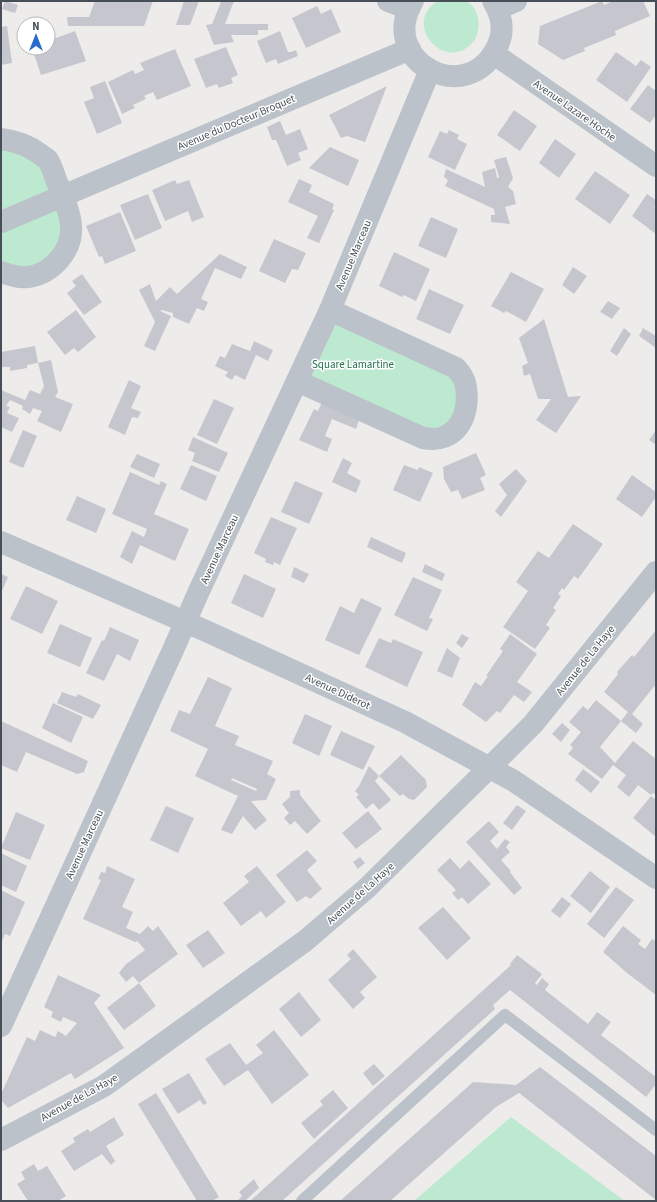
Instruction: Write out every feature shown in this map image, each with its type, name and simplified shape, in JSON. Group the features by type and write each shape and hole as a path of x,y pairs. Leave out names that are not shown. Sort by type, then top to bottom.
{"street":[{"path":"388,1 411,5 405,22 405,36 410,49 418,61 430,70 444,75 458,76 472,72 485,65 494,54 500,39 502,4"},
{"name":"Avenue du Docteur Broquet","path":"1,222 410,49"},
{"name":"Avenue Lazare Hoche","path":"494,54 656,166"},
{"name":"Avenue Marceau","path":"1,1026 199,591 330,310 430,70"},
{"path":"1,139 15,141 31,148 47,160 63,196 71,226 65,251 55,265 43,273 29,277 15,277 1,272"},
{"path":"297,381 423,438 443,438 453,433 464,416 466,406 466,386 463,376 456,368 330,310"},
{"name":"Avenue Diderot","path":"1,542 186,622 405,722 514,781 656,878"},
{"name":"Avenue de La Haye","path":"1,1140 104,1086 305,941 367,888 533,724 656,572"}],"lane":[{"path":"302,1201 505,1015 656,1130"}],"green space":[{"path":"438,1 465,1 474,8 477,13 479,25 477,36 474,41 463,50 451,52 440,49 431,42 425,32 424,21 428,10"},
{"path":"1,139 31,148 71,226 55,265 1,272"},
{"name":"Square Lamartine","path":"330,310 466,386 443,438 297,381"},
{"path":"511,1117 625,1201 414,1201"}],"building":[{"path":"5,1 18,5 15,13 2,9"},
{"path":"95,1 153,1 144,26 68,26 67,17 89,17"},
{"path":"184,1 199,1 190,25 176,25"},
{"path":"218,1 234,1 225,24 268,24 268,30 258,30 258,35 231,35 234,42 214,45 206,25 212,24 221,2"},
{"path":"602,1 604,5 613,1 643,1 650,16 615,31 616,35 584,48 585,51 563,60 538,44 540,26"},
{"path":"317,6 321,14 331,9 341,32 306,48 292,18"},
{"path":"7,26 12,63 1,65 1,27"},
{"path":"75,31 86,61 41,75 35,56 56,56 56,38"},
{"path":"280,31 288,52 296,50 298,56 278,64 276,59 266,63 257,41"},
{"path":"226,47 238,75 231,78 233,83 219,88 217,84 206,88 194,59"},
{"path":"175,49 191,86 157,100 153,92 144,96 146,99 133,105 135,108 122,114 108,82 133,70 135,74 144,70 140,63"},
{"path":"616,52 636,66 641,60 651,67 627,102 596,80"},
{"path":"105,81 122,123 97,134 84,102 94,98 90,87"},
{"path":"648,85 656,91 656,115 650,123 630,109"},
{"path":"387,86 365,142 347,136 341,138 329,115"},
{"path":"514,110 537,126 520,151 497,135"},
{"path":"280,121 286,135 300,129 308,149 298,153 301,160 287,166 276,140 272,140 267,127"},
{"path":"449,130 459,135 457,139 467,144 455,170 428,157 440,131 447,134"},
{"path":"555,139 576,154 559,178 539,163"},
{"path":"330,147 359,160 348,186 309,168"},
{"path":"506,157 513,178 508,187 513,191 516,204 505,207 510,224 491,222 491,215 495,215 494,209 445,186 448,180 444,177 446,169 485,187 482,172 495,168 497,178 499,177 494,160"},
{"path":"595,171 630,195 610,224 575,199"},
{"path":"299,179 312,185 309,192 334,204 332,209 334,210 319,243 307,238 318,216 288,202"},
{"path":"175,180 177,184 189,180 204,217 192,222 188,211 165,221 152,190"},
{"path":"148,194 162,228 135,240 120,205"},
{"path":"647,194 656,200 656,205 654,208 656,209 656,234 632,216"},
{"path":"120,212 136,251 105,264 102,256 99,257 86,226"},
{"path":"431,217 458,229 446,258 418,246"},
{"path":"274,239 306,253 298,270 292,269 285,283 259,271"},
{"path":"394,252 430,269 416,301 404,295 402,297 379,286"},
{"path":"220,254 247,267 241,279 215,268 201,299 208,302 204,311 197,308 189,324 173,317 173,313 162,310 160,311 171,316 155,351 144,346 155,322 139,290 150,284 156,301 170,287 177,294"},
{"path":"573,267 587,276 574,294 562,285"},
{"path":"511,272 544,289 526,322 506,311 504,313 491,306"},
{"path":"82,274 102,302 84,315 67,293 76,286 72,281"},
{"path":"429,289 464,305 450,334 416,319"},
{"path":"608,301 620,308 612,319 600,312"},
{"path":"76,310 96,337 78,352 74,348 65,355 47,332"},
{"path":"544,319 568,397 581,396 556,433 536,420 551,399 538,399 530,374 524,376 522,366 528,363 519,338"},
{"path":"624,328 631,334 617,356 610,351"},
{"path":"643,328 656,336 656,348 639,336"},
{"path":"254,341 273,350 268,361 256,355 245,380 235,375 232,380 225,376 228,372 215,366 220,356 225,358 232,344 250,351"},
{"path":"35,346 38,363 27,365 27,368 10,371 10,367 1,367 1,352"},
{"path":"51,360 58,392 55,397 73,404 61,432 37,421 42,411 33,408 30,414 22,409 23,406 10,400 6,406 10,407 7,413 19,418 12,432 1,427 1,390 25,400 30,390 40,394 44,386 38,363"},
{"path":"129,380 141,386 131,408 141,412 138,418 132,417 125,435 108,427"},
{"path":"214,399 234,408 217,444 197,435"},
{"path":"323,400 360,417 356,429 332,419 325,436 332,439 327,452 299,440 314,409 318,411"},
{"path":"23,430 37,436 23,468 9,462"},
{"path":"656,430 656,445 649,440"},
{"path":"193,437 228,453 219,472 192,461 195,453 188,450"},
{"path":"476,453 486,475 480,478 485,490 462,499 458,490 451,492 444,479 443,467"},
{"path":"137,454 160,464 154,478 130,467"},
{"path":"343,458 352,463 347,473 361,481 356,493 332,482"},
{"path":"191,465 217,476 206,501 180,489"},
{"path":"404,465 418,470 419,467 433,473 420,502 393,490"},
{"path":"516,469 527,481 501,517 495,511 507,495 499,484"},
{"path":"130,472 159,485 161,481 167,484 154,514 189,529 175,561 140,545 132,564 120,557 132,531 144,537 147,529 112,514"},
{"path":"632,475 656,492 656,497 642,517 616,499"},
{"path":"295,481 323,493 309,524 281,512"},
{"path":"77,496 106,509 96,533 66,520"},
{"path":"271,517 297,528 280,565 274,562 273,565 265,562 266,559 254,553"},
{"path":"573,524 603,544 578,579 574,576 564,590 562,588 558,594 561,596 553,608 556,610 546,625 550,628 535,649 503,627 528,591 516,582 538,551 549,558"},
{"path":"371,537 406,553 402,563 367,547"},
{"path":"425,564 445,574 442,581 422,572"},
{"path":"294,567 309,574 304,583 291,577"},
{"path":"1,574 8,577 1,593"},
{"path":"244,574 276,589 263,618 231,603"},
{"path":"413,577 442,590 429,618 433,619 427,631 394,615"},
{"path":"26,586 58,601 42,634 10,619"},
{"path":"361,598 382,608 359,655 325,640 340,606 354,613"},
{"path":"60,624 92,638 80,667 47,653"},
{"path":"110,627 139,640 130,661 117,654 104,681 86,673"},
{"path":"656,630 656,684 632,714 643,724 636,733 621,721 628,712 604,692 618,674 617,672 632,655 634,657"},
{"path":"462,634 469,638 462,648 456,643"},
{"path":"510,634 537,654 517,682 532,692 524,702 514,695 500,713 497,711 486,722 462,705 475,682 481,686 488,676 486,676 503,651 500,649"},
{"path":"379,638 391,643 393,639 423,652 407,687 365,667"},
{"path":"447,648 460,658 452,678 437,671"},
{"path":"208,677 232,688 215,726 239,736 235,745 273,761 267,774 276,779 266,800 251,801 267,820 255,830 243,816 232,834 221,830 238,796 195,776 208,749 170,731 179,710 190,714","holes":["232,778 257,789 256,791 231,780"]},
{"path":"62,692 76,697 78,694 101,705 93,719 57,703"},
{"path":"596,700 621,721 600,747 615,763 633,741 656,759 656,795 653,793 651,795 638,785 629,797 617,787 626,775 613,765 602,779 568,754 573,748 570,745 581,732 569,722 583,706 588,710"},
{"path":"53,703 83,717 71,743 42,728"},
{"path":"305,714 332,726 319,756 292,743"},
{"path":"1,721 88,761 84,772 77,774 26,752 17,772 1,765"},
{"path":"562,723 570,730 561,742 552,734"},
{"path":"341,731 375,746 363,770 330,755"},
{"path":"401,755 426,780 427,787 414,800 409,799 403,794 400,796 379,776"},
{"path":"369,766 379,776 375,781 391,800 379,810 373,803 366,809 356,797 359,795 355,791"},
{"path":"583,769 600,782 591,793 575,780"},
{"path":"300,790 300,795 321,821 307,834 295,821 290,825 284,818 289,813 282,804 290,797 290,791"},
{"path":"651,796 656,800 656,837 633,818"},
{"path":"517,805 526,811 512,830 503,823"},
{"path":"166,806 194,818 178,853 150,840"},
{"path":"368,811 382,829 356,849 342,833"},
{"path":"16,812 45,825 30,860 1,848"},
{"path":"489,821 499,832 490,841 497,849 505,839 510,842 506,847 510,852 501,860 511,871 510,872 522,888 514,895 466,842"},
{"path":"307,850 317,861 307,870 322,889 310,899 306,896 297,902 276,875"},
{"path":"1,853 27,866 16,892 1,885"},
{"path":"360,857 365,863 358,869 353,862"},
{"path":"450,858 460,869 469,860 491,884 468,904 462,897 458,900 452,893 456,890 437,870"},
{"path":"107,866 135,879 122,907 133,912 126,928 140,934 148,926 153,931 158,926 178,954 139,983 133,976 126,982 119,973 125,965 145,950 141,945 137,941 135,942 83,919 101,880 98,879 101,872 105,873"},
{"path":"257,866 286,902 266,918 261,911 241,926 223,903 249,882 244,876"},
{"path":"590,871 610,887 591,913 570,896"},
{"path":"616,887 634,900 604,938 587,924"},
{"path":"1,890 25,902 10,936 5,934 1,943"},
{"path":"562,897 571,904 560,918 551,911"},
{"path":"443,907 471,938 447,960 418,928"},
{"path":"623,926 641,940 638,944 645,949 652,939 656,941 656,995 603,952"},
{"path":"208,930 225,953 203,968 186,945"},
{"path":"353,949 377,977 360,992 365,998 353,1009 328,980 351,959 347,955"},
{"path":"517,955 542,974 535,983 537,985 542,978 549,984 545,990 588,1024 597,1012 611,1022 601,1035 656,1077 656,1084 646,1097 510,990 493,1005 495,1009 282,1201 250,1201 511,965 510,964"},
{"path":"58,975 101,995 94,1003 124,1048 75,1079 71,1073 8,1108 1,1100 1,1094 27,1037 35,1041 40,1030 55,1037 58,1031 66,1036 77,1023 63,1017 61,1022 51,1017 53,1012 44,1007"},
{"path":"139,983 156,1006 124,1030 107,1008"},
{"path":"299,992 321,1020 301,1037 279,1009"},
{"path":"274,1030 309,1075 272,1104 248,1070 224,1086 205,1059 230,1043 246,1065 263,1053 256,1045"},
{"path":"374,1064 385,1076 373,1086 363,1073"},
{"path":"540,1067 656,1156 656,1200 519,1093 496,1107 390,1201 340,1201 473,1082 516,1085"},
{"path":"189,1073 207,1103 203,1105 200,1100 178,1114 162,1089"},
{"path":"333,1090 348,1108 314,1139 301,1123 323,1105 320,1101"},
{"path":"156,1093 219,1197 212,1201 197,1201 138,1104"},
{"path":"114,1117 124,1135 106,1146 115,1161 111,1165 102,1154 74,1171 61,1151 75,1142 73,1138 88,1129 90,1132"},
{"path":"34,1164 38,1171 47,1166 66,1196 58,1201 28,1201 17,1184 25,1179 21,1172"},
{"path":"254,1179 259,1188 245,1201 237,1201 242,1196 239,1192"}]}
